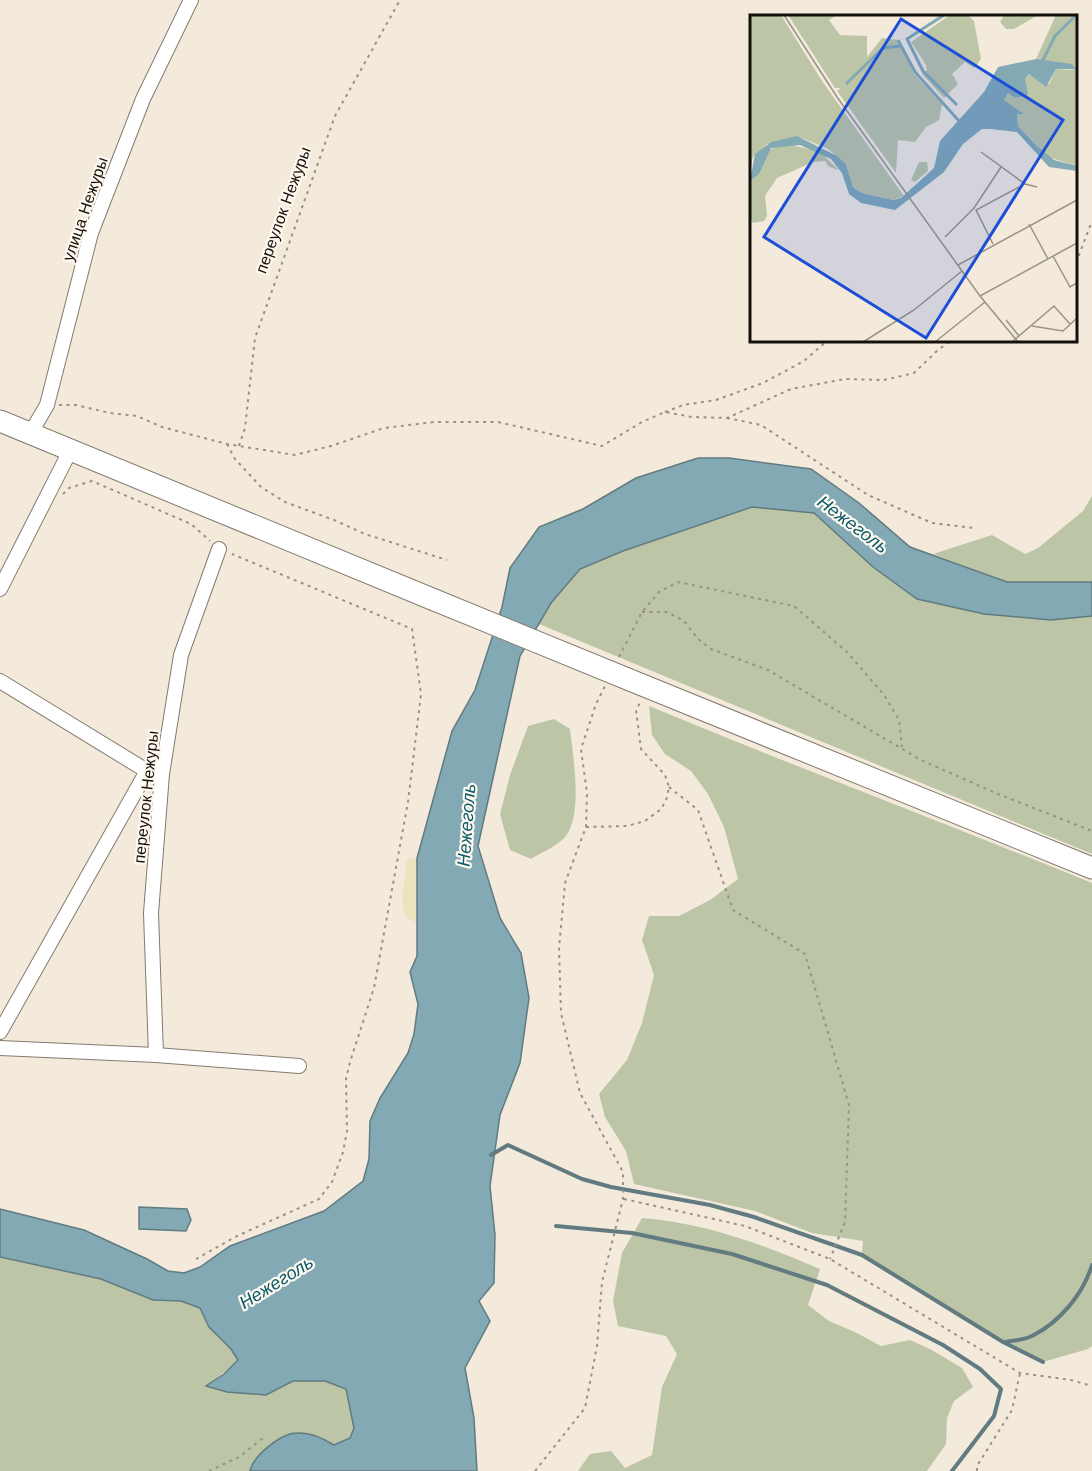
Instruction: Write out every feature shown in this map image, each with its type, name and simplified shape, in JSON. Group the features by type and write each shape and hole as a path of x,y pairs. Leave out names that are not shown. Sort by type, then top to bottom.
{"main road":[{"path":"0,421 1092,868"}],"street":[{"name":"улица Нежуры","path":"30,434 47,405 91,233 143,99 191,0"},
{"path":"0,589 70,451"},
{"name":"переулок Нежуры","path":"156,1055 151,913 162,774 181,655 219,549"},
{"name":"переулок Нежуры","path":"0,681 147,771 0,1032"},
{"path":"147,771 162,774"},
{"path":"0,1048 156,1055 299,1066"}],"path":[{"name":"переулок Нежуры","path":"239,446 244,428 255,338 259,326 335,116 400,0"},
{"path":"1077,260 1092,221"},
{"path":"47,405 76,405 137,416 162,427 227,444 295,454 331,446 384,428 434,422 498,422 602,446 642,422 682,405 716,400 763,383 804,362 826,342"},
{"path":"727,418 791,389 845,379 884,380 915,373 949,342"},
{"path":"665,412 693,417 727,418 761,425 868,495 932,523 974,528"},
{"path":"227,444 235,459 261,487 285,502 334,519 365,534 447,560"},
{"path":"45,500 56,501 69,488 92,481 191,524 219,549 412,629 421,694 408,802 374,988 346,1079 347,1131 343,1152 332,1182 320,1199 237,1236 196,1259"},
{"path":"830,1259 845,1222 849,1105 806,954 733,910 698,810 669,786 665,775 641,749 631,678 642,612 659,592 678,582 794,606 848,653 884,695 899,720 902,747"},
{"path":"642,612 667,612 676,616 684,621 698,639 711,649 768,669 921,759 998,794 1091,831"},
{"path":"535,1471 585,1408 597,1346 602,1282 623,1199 623,1172 580,1094 561,1013 559,948 565,884 586,827 587,793 581,749 596,704 606,685"},
{"path":"586,827 627,826 645,821 660,810 666,801 669,786"},
{"path":"623,1199 745,1226 830,1259 1020,1373 1071,1380 1092,1386"},
{"path":"977,1471 977,1466 1012,1410 1020,1373"},
{"path":"209,1471 239,1457 263,1438"}],"green space":[{"path":"1092,496 1092,582 1007,582 933,554 992,535 1025,554 1038,548 1083,511"},
{"path":"752,507 814,513 873,567 917,599 1051,620 1092,616 1092,854 539,624 551,603 580,569 623,551"},
{"path":"649,706 1092,883 1092,1346 1088,1349 1043,1362 1003,1342 862,1255 863,1241 812,1233 755,1211 634,1184 626,1151 605,1117 599,1094 627,1060 642,1023 654,975 642,940 649,916 679,916 710,900 738,879 724,827 708,794 691,771 665,754 652,735"},
{"path":"554,719 570,729 576,784 574,814 571,826 563,840 531,859 510,850 500,814 510,775 528,726"},
{"path":"642,1218 688,1225 733,1236 820,1269 808,1305 829,1321 881,1346 910,1340 962,1368 973,1387 954,1401 947,1418 946,1444 927,1471 578,1471 590,1454 611,1451 625,1468 652,1455 662,1387 677,1354 666,1336 618,1326 613,1301 622,1253"},
{"path":"0,1257 101,1279 153,1300 181,1301 200,1308 209,1327 239,1360 207,1386 266,1395 293,1381 325,1381 346,1389 354,1428 350,1438 334,1445 327,1440 251,1465 250,1471 0,1471"}],"sand":[{"path":"417,858 416,922 405,917 402,900 407,859"}],"water":[{"name":"Нежеголь","path":"698,458 729,458 811,469 859,503 910,547 1007,582 1092,582 1092,616 1051,620 984,614 917,599 873,567 814,513 752,507 623,551 580,569 551,603 520,656 478,846 500,918 521,953 529,998 520,1063 500,1115 490,1186 495,1235 494,1283 479,1301 490,1321 465,1368 474,1418 477,1471 250,1471 262,1452 276,1441 291,1434 312,1435 334,1445 350,1438 354,1428 346,1389 325,1381 293,1381 266,1395 227,1392 206,1386 224,1374 238,1360 231,1349 209,1327 200,1308 181,1301 153,1300 101,1279 0,1257 0,1209 84,1230 168,1271 184,1273 200,1267 230,1246 324,1211 363,1181 369,1159 370,1121 380,1098 408,1053 414,1034 418,1004 410,972 417,956 417,858 452,731 475,690 502,607 510,568 539,527 583,509 636,478"},
{"path":"139,1207 187,1209 191,1220 186,1231 139,1229"}],"waterway":[{"path":"491,1155 508,1145 582,1179 611,1187 710,1205 754,1217 862,1255 1003,1342 1043,1362"},
{"path":"556,1226 632,1233 732,1254 827,1285 943,1345 980,1369 1001,1389 994,1416 952,1471"},
{"path":"1004,1342 1029,1337 1052,1323 1076,1297 1092,1265"}]}
